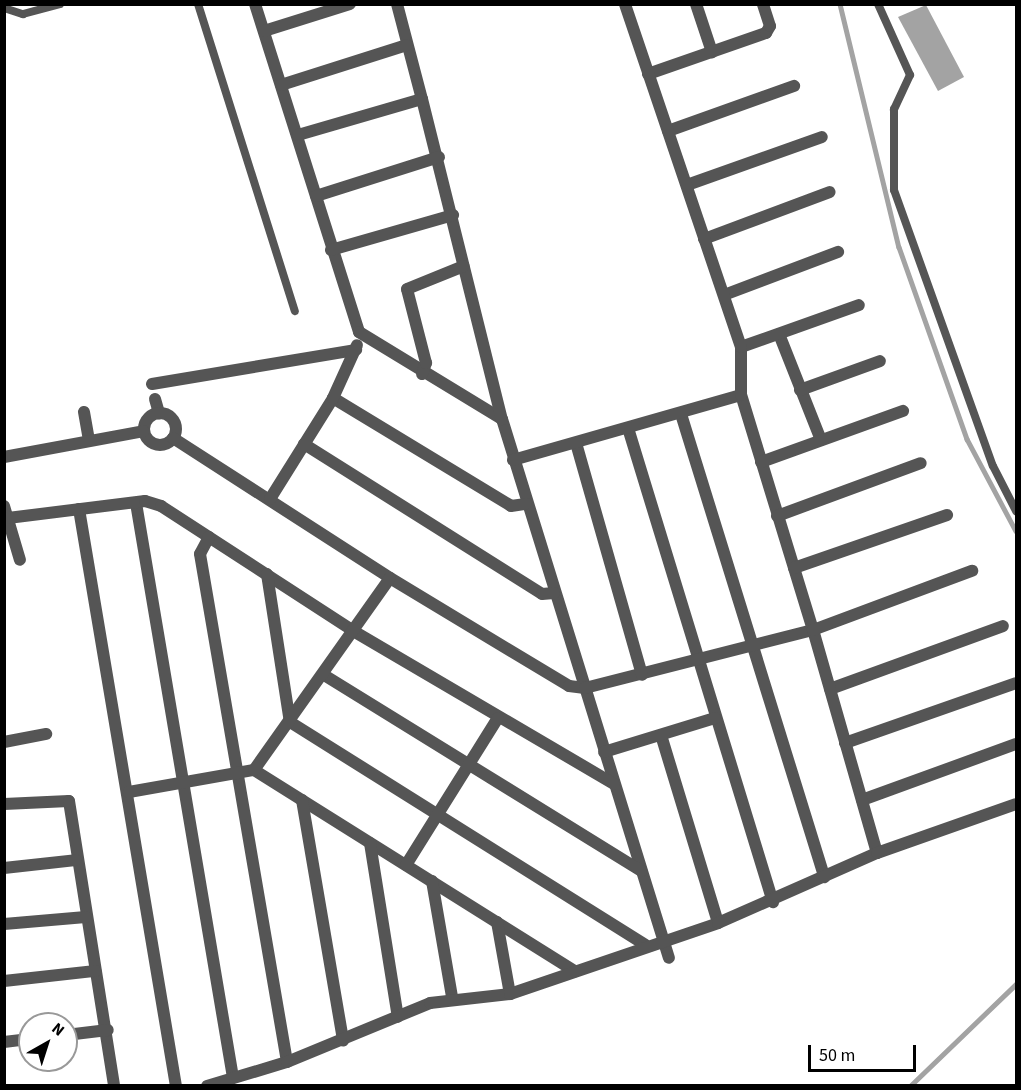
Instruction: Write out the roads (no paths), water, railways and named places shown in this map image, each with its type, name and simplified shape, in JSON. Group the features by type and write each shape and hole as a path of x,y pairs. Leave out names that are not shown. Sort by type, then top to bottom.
{"street":[{"path":"255,4 298,135 331,250 360,332 356,350 333,398 270,499"},
{"path":"264,31 350,4"},
{"path":"397,4 439,157 513,460 669,958"},
{"path":"625,4 741,347 741,395 813,630 877,853"},
{"path":"696,4 712,52"},
{"path":"648,74 766,33 770,26 763,4"},
{"path":"281,85 407,45"},
{"path":"668,131 794,86"},
{"path":"298,135 422,99"},
{"path":"687,185 822,137"},
{"path":"315,196 439,157"},
{"path":"704,239 830,192"},
{"path":"331,250 453,215"},
{"path":"724,295 838,252"},
{"path":"422,374 426,363 407,289 464,266"},
{"path":"741,347 859,304"},
{"path":"360,332 422,374 502,419"},
{"path":"779,334 821,440"},
{"path":"152,384 356,350"},
{"path":"800,390 880,361"},
{"path":"513,460 681,414 741,395"},
{"path":"333,398 511,506 526,504"},
{"path":"155,399 159,413 175,424 173,438"},
{"path":"761,462 903,411"},
{"path":"84,412 89,441"},
{"path":"159,413 146,421 144,431 154,444 173,438 390,578 569,686 585,688 698,663 813,630 972,571"},
{"path":"681,414 824,877"},
{"path":"628,428 698,663 773,902"},
{"path":"4,457 144,431"},
{"path":"576,442 642,675"},
{"path":"304,444 542,594 554,593"},
{"path":"777,516 921,463"},
{"path":"136,503 233,1078"},
{"path":"20,560 6,512 79,510 136,503 161,506 355,632 614,784"},
{"path":"79,510 129,792 176,1086"},
{"path":"794,568 947,515"},
{"path":"208,537 200,554 287,1062"},
{"path":"267,574 290,722 645,945"},
{"path":"129,792 254,770 355,632 390,578"},
{"path":"830,688 1003,626"},
{"path":"324,675 641,871"},
{"path":"846,743 1017,683"},
{"path":"406,865 498,718"},
{"path":"604,752 715,718"},
{"path":"4,742 46,734"},
{"path":"661,735 718,922"},
{"path":"862,800 1017,744"},
{"path":"254,770 575,971"},
{"path":"302,800 343,1041"},
{"path":"4,804 69,801 76,860 95,971 108,1030 114,1086"},
{"path":"207,1086 287,1062 452,997 510,994 645,945 718,922 773,902 877,853 1017,804"},
{"path":"370,843 398,1017"},
{"path":"4,868 76,860"},
{"path":"432,882 452,997"},
{"path":"4,924 86,917"},
{"path":"497,922 510,994"},
{"path":"4,981 95,971"},
{"path":"78,1034 108,1030"}],"lane":[{"path":"4,8 23,14 60,4"},
{"path":"198,4 295,311"},
{"path":"878,4 910,75 894,109 894,190 993,466 1017,511"}],"waterway":[{"path":"840,4 899,247 967,439 1016,531"},
{"path":"910,1086 1016,984"}]}
